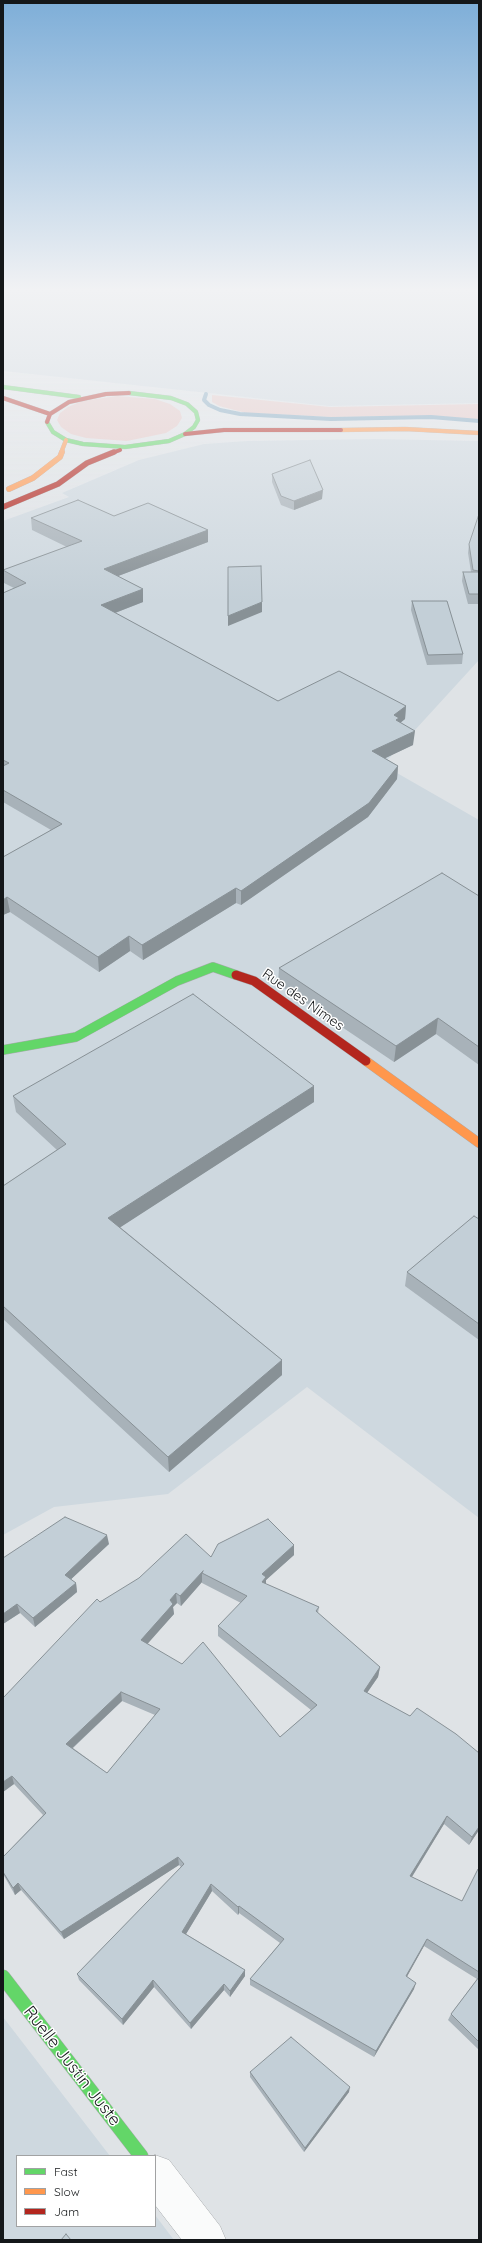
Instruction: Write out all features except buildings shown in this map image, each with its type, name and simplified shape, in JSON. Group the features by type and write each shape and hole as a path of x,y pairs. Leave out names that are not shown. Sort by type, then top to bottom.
{"main road":[{"path":"47,394 84,397 109,394"},
{"path":"140,394 152,394 182,402 196,412 209,416"},
{"path":"84,397 58,408 50,414 47,423 53,432 66,440 96,446 125,448"},
{"path":"3,398 50,414"},
{"path":"3,507 58,484 87,463 125,448 169,441 185,434 194,427 198,420 196,412"},
{"path":"223,420 257,424 422,424 479,427"},
{"path":"185,434 224,430 293,431 405,429 479,433"},
{"path":"3,492 33,478 60,457 66,440"},
{"name":"Rue des Nimes","path":"3,1050 76,1037 177,981 213,967 254,981 479,1143"},
{"name":"Ruelle Justin Juste","path":"3,1977 140,2155"}],"street":[{"path":"156,2175 206,2240"}],"shaded area":[{"path":"214,394 479,394 479,403 329,406"},
{"path":"212,395 330,407 479,404 479,420 437,416 331,417 246,413 219,406 212,402"},
{"path":"117,396 155,399 170,404 180,411 182,418 177,426 166,433 127,441 86,438 71,434 61,427 57,420 60,413 68,407 82,401"},
{"path":"374,439 479,441 479,660 383,765 479,820 479,1518 307,1387 168,1494 54,1507 3,1535 3,521 69,497 62,493 139,460 204,444 247,441"},
{"path":"3,2017 109,2155 16,2155 16,2227 156,2227 156,2216 174,2240 3,2240"}],"waterway":[{"path":"206,394 204,400 209,405 220,410 240,414 331,419 431,417 479,421"}],"traffic: fast":[{"path":"54,394 79,397"},
{"path":"47,422 53,432 66,440 83,444 125,447 169,441 185,434 194,427 198,420 196,412 187,404 171,398 135,394"},
{"path":"3,1050 76,1037 177,981 213,967 236,975"},
{"path":"3,1977 140,2155"}],"traffic: slow":[{"path":"341,430 405,429 479,433"},
{"path":"9,489 33,478 60,457 66,440"},
{"path":"366,1061 479,1143"}],"traffic: jam":[{"path":"47,422 50,414 69,402 114,394"},
{"path":"3,398 50,414"},
{"path":"185,434 224,430 341,430"},
{"path":"3,507 58,484 87,463 120,450"},
{"path":"236,975 254,981 366,1061"}]}
